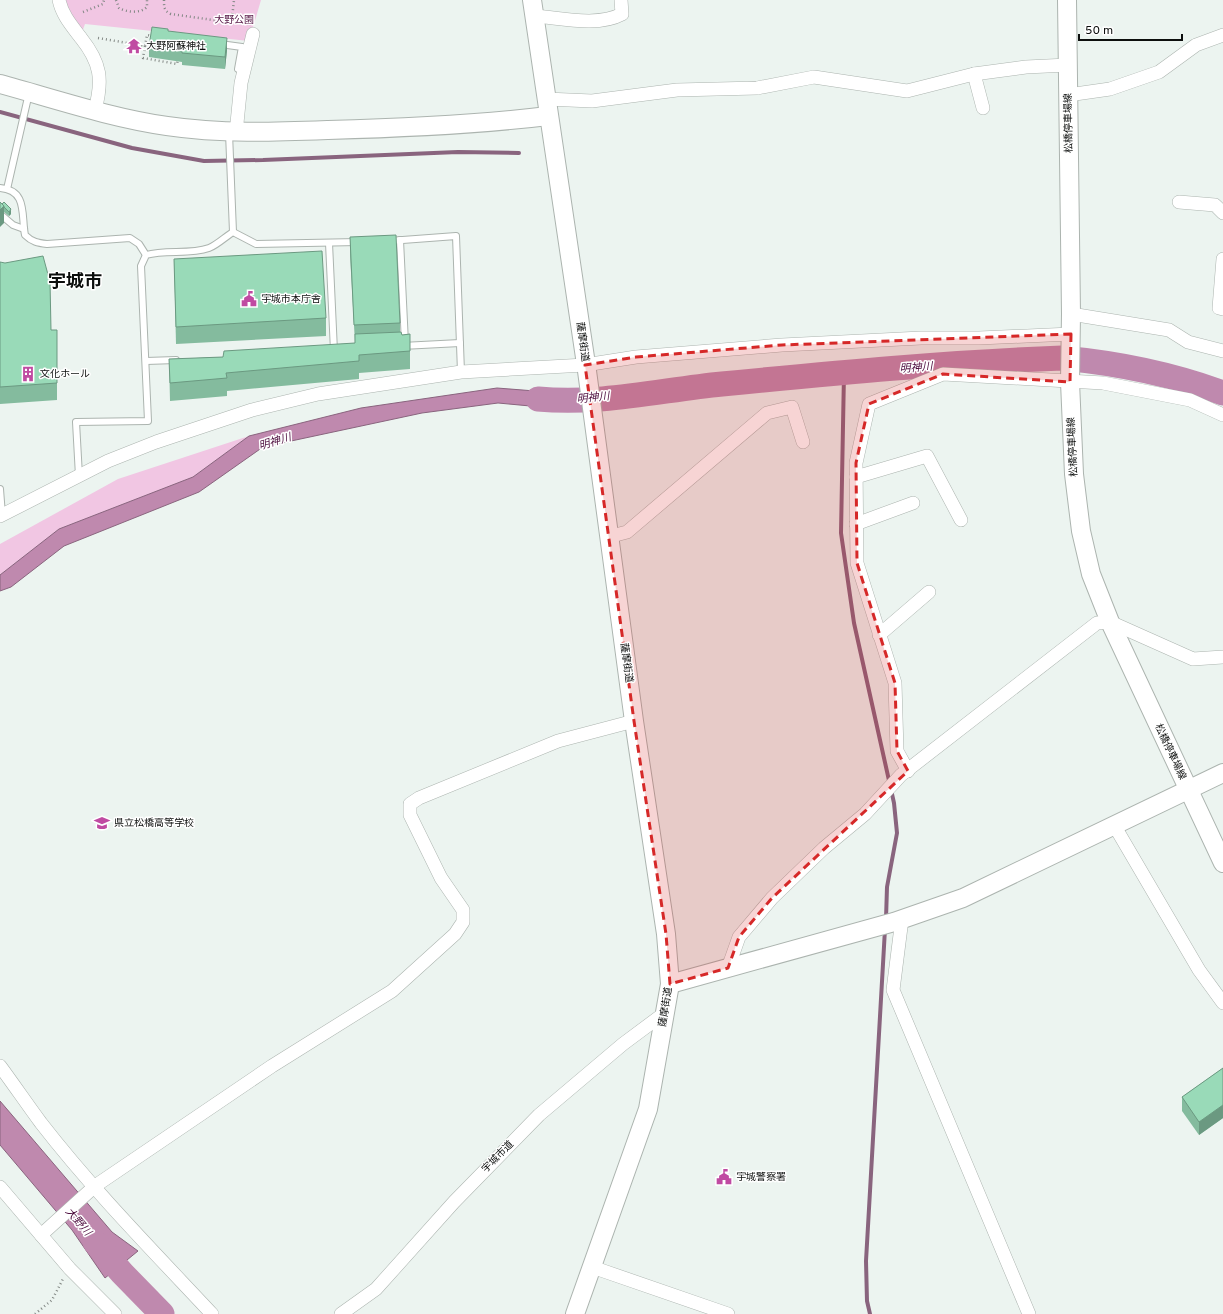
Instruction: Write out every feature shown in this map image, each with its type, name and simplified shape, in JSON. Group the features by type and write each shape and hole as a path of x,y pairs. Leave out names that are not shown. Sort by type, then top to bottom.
{"street":[{"path":"59,0 70,24 92,54 99,72 101,86 95,110"},
{"path":"534,8 586,20 613,19 622,14 621,0"},
{"name":"松橋停車場線","path":"1067,0 1071,314 1070,378 1074,474 1079,524 1091,574 1110,622 1187,790 1223,863"},
{"name":"薩摩街道","path":"534,8 547,108 586,368 634,721 666,934 670,984 648,1109 575,1314"},
{"path":"231,138 241,84 253,34"},
{"path":"1068,95 1110,90 1159,72 1196,44 1223,35"},
{"path":"0,84 28,100 95,110 166,126 231,138 509,121 547,108 592,101 677,90 757,88 814,76 907,90 974,74 1026,67 1068,65"},
{"path":"974,74 983,108"},
{"path":"1179,202 1215,205 1223,213"},
{"path":"1223,259 1219,308 1223,309"},
{"path":"1071,314 1169,330 1188,342 1223,352"},
{"path":"1,515 79,476 156,442 252,410 318,394 461,372 586,368 636,357 782,345 921,338 1070,340"},
{"path":"904,773 897,751 895,683 857,563 856,463 868,404 943,374 1070,378 1190,400 1223,415"},
{"path":"608,537 627,532 767,414 792,407 803,442"},
{"path":"856,477 928,456 961,520"},
{"path":"856,524 913,503"},
{"path":"879,635 929,592"},
{"path":"728,968 739,937 772,898 824,848 865,814 904,773 1097,623 1110,622 1193,659 1223,657"},
{"path":"41,1235 92,1188 272,1066 392,991 455,934 463,922 463,910 441,878 410,815 410,804 419,798 551,744 634,721"},
{"path":"670,984 854,934 898,921 963,898 1223,773"},
{"path":"1114,825 1199,970 1223,1003"},
{"path":"898,921 893,990 1028,1314"},
{"name":"宇城市道","path":"342,1314 376,1289 454,1202 539,1115 623,1044 666,1012"},
{"path":"0,1066 41,1123 92,1188 212,1314"},
{"path":"0,1187 70,1269 115,1314"},
{"path":"592,1267 728,1314"}],"lane":[{"path":"214,43 242,46 238,69 244,71"},
{"path":"7,189 23,127 28,100"},
{"path":"231,138 230,171 233,232"},
{"path":"0,188 7,189 15,194 21,202 24,210 25,235 30,240 38,243 130,238 139,244 146,255"},
{"path":"0,214 13,225 24,229"},
{"path":"233,232 256,244 367,242"},
{"path":"146,255 163,252 195,251 209,248 233,232"},
{"path":"380,241 456,236 461,372"},
{"path":"400,240 405,346"},
{"path":"326,354 334,354 329,242"},
{"path":"79,476 76,422 148,421 141,266 146,255"},
{"path":"398,346 460,343"},
{"path":"334,348 342,347"},
{"path":"146,362 185,360"},
{"path":"0,489 1,515"}],"path":[{"path":"82,12 103,4 104,0"},
{"path":"116,0 119,8 139,12 147,7 147,0"},
{"path":"164,0 164,8 171,14 226,22 232,18 234,0"},
{"path":"82,39 87,36 145,46"},
{"path":"154,36 147,36 143,58 177,64 179,52"},
{"path":"35,1314 52,1300 70,1269"}],"highlighted area":[{"path":"1071,334 1070,382 943,374 869,404 856,463 857,563 895,683 897,751 908,771 772,898 739,937 728,968 670,984 666,934 634,721 585,365 636,357 782,345"}],"green space":[{"name":"大野公園","path":"64,0 261,0 249,41 85,24 82,32 75,25"},
{"path":"249,436 193,477 59,529 0,575 0,544 118,479"}],"water":[{"path":"497,388 573,394 573,410 498,403 422,413 263,447 199,492 64,546 11,587 0,591 0,575 59,529 193,477 249,436 361,408"},
{"path":"0,1101 112,1232 138,1251 105,1278 72,1230 0,1145"}],"building":[{"path":"152,27 168,29 168,31 227,38 225,57 182,53 182,50 149,46"},
{"path":"0,202 4,206 0,210"},
{"path":"4,202 11,209 9,212 2,204"},
{"path":"396,235 400,323 354,325 350,237"},
{"path":"322,251 326,318 176,327 174,259"},
{"name":"文化ホール","path":"43,256 50,282 51,330 57,330 57,383 0,387 0,262 5,263"},
{"path":"401,332 402,335 410,334 410,351 359,355 359,361 226,373 227,378 170,383 169,359 223,357 224,351 355,343 355,334"},
{"path":"1223,1068 1223,1105 1199,1122 1182,1097"}],"waterway":[{"path":"0,112 132,148 204,161 458,152 519,153"},
{"name":"明神川","path":"538,399 584,400 630,396 722,384 849,372 977,362 1062,358 1144,370 1184,380 1223,393"},
{"path":"844,373 841,533 854,623 894,803 897,833 887,887 886,919"},
{"path":"870,1314 867,1301 866,1261 885,929"},
{"name":"大野川","path":"95,1242 122,1273 162,1314"}],"place":[{"name":"大野阿蘇神社","path":"134,46"},
{"name":"宇城市本庁舎","path":"249,299"},
{"name":"文化ホール","path":"28,374"},
{"name":"県立松橋高等学校","path":"102,823"},
{"name":"宇城警察署","path":"724,1177"}],"district":[{"name":"宇城市","path":"75,282"}]}
